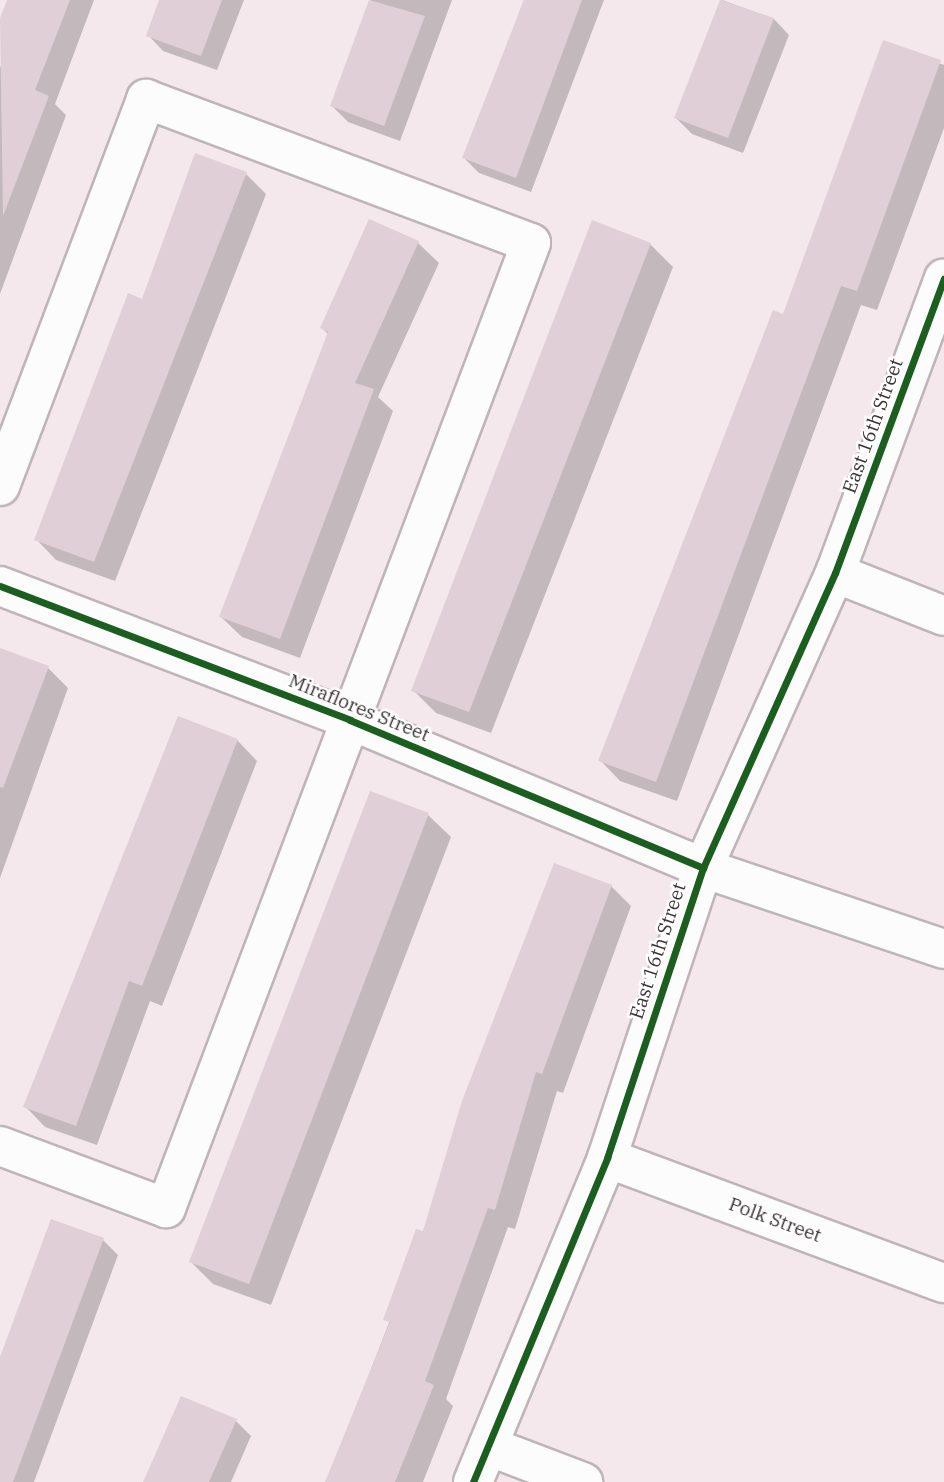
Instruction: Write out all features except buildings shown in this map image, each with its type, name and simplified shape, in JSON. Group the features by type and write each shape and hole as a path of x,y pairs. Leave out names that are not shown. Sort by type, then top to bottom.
{"street":[{"path":"0,486 146,99 531,243 166,1208 0,1146"},
{"name":"East 16th Street","path":"473,1482 607,1158 703,868 835,573 943,284"},
{"path":"835,573 944,616"},
{"name":"Miraflores Street","path":"0,586 350,720 703,868 944,949"},
{"name":"Polk Street","path":"607,1158 944,1283"},
{"path":"488,1446 583,1482"}],"cycle path":[{"path":"473,1482 607,1158 703,868 835,573 944,278"},
{"path":"0,586 350,720 703,868"}]}
